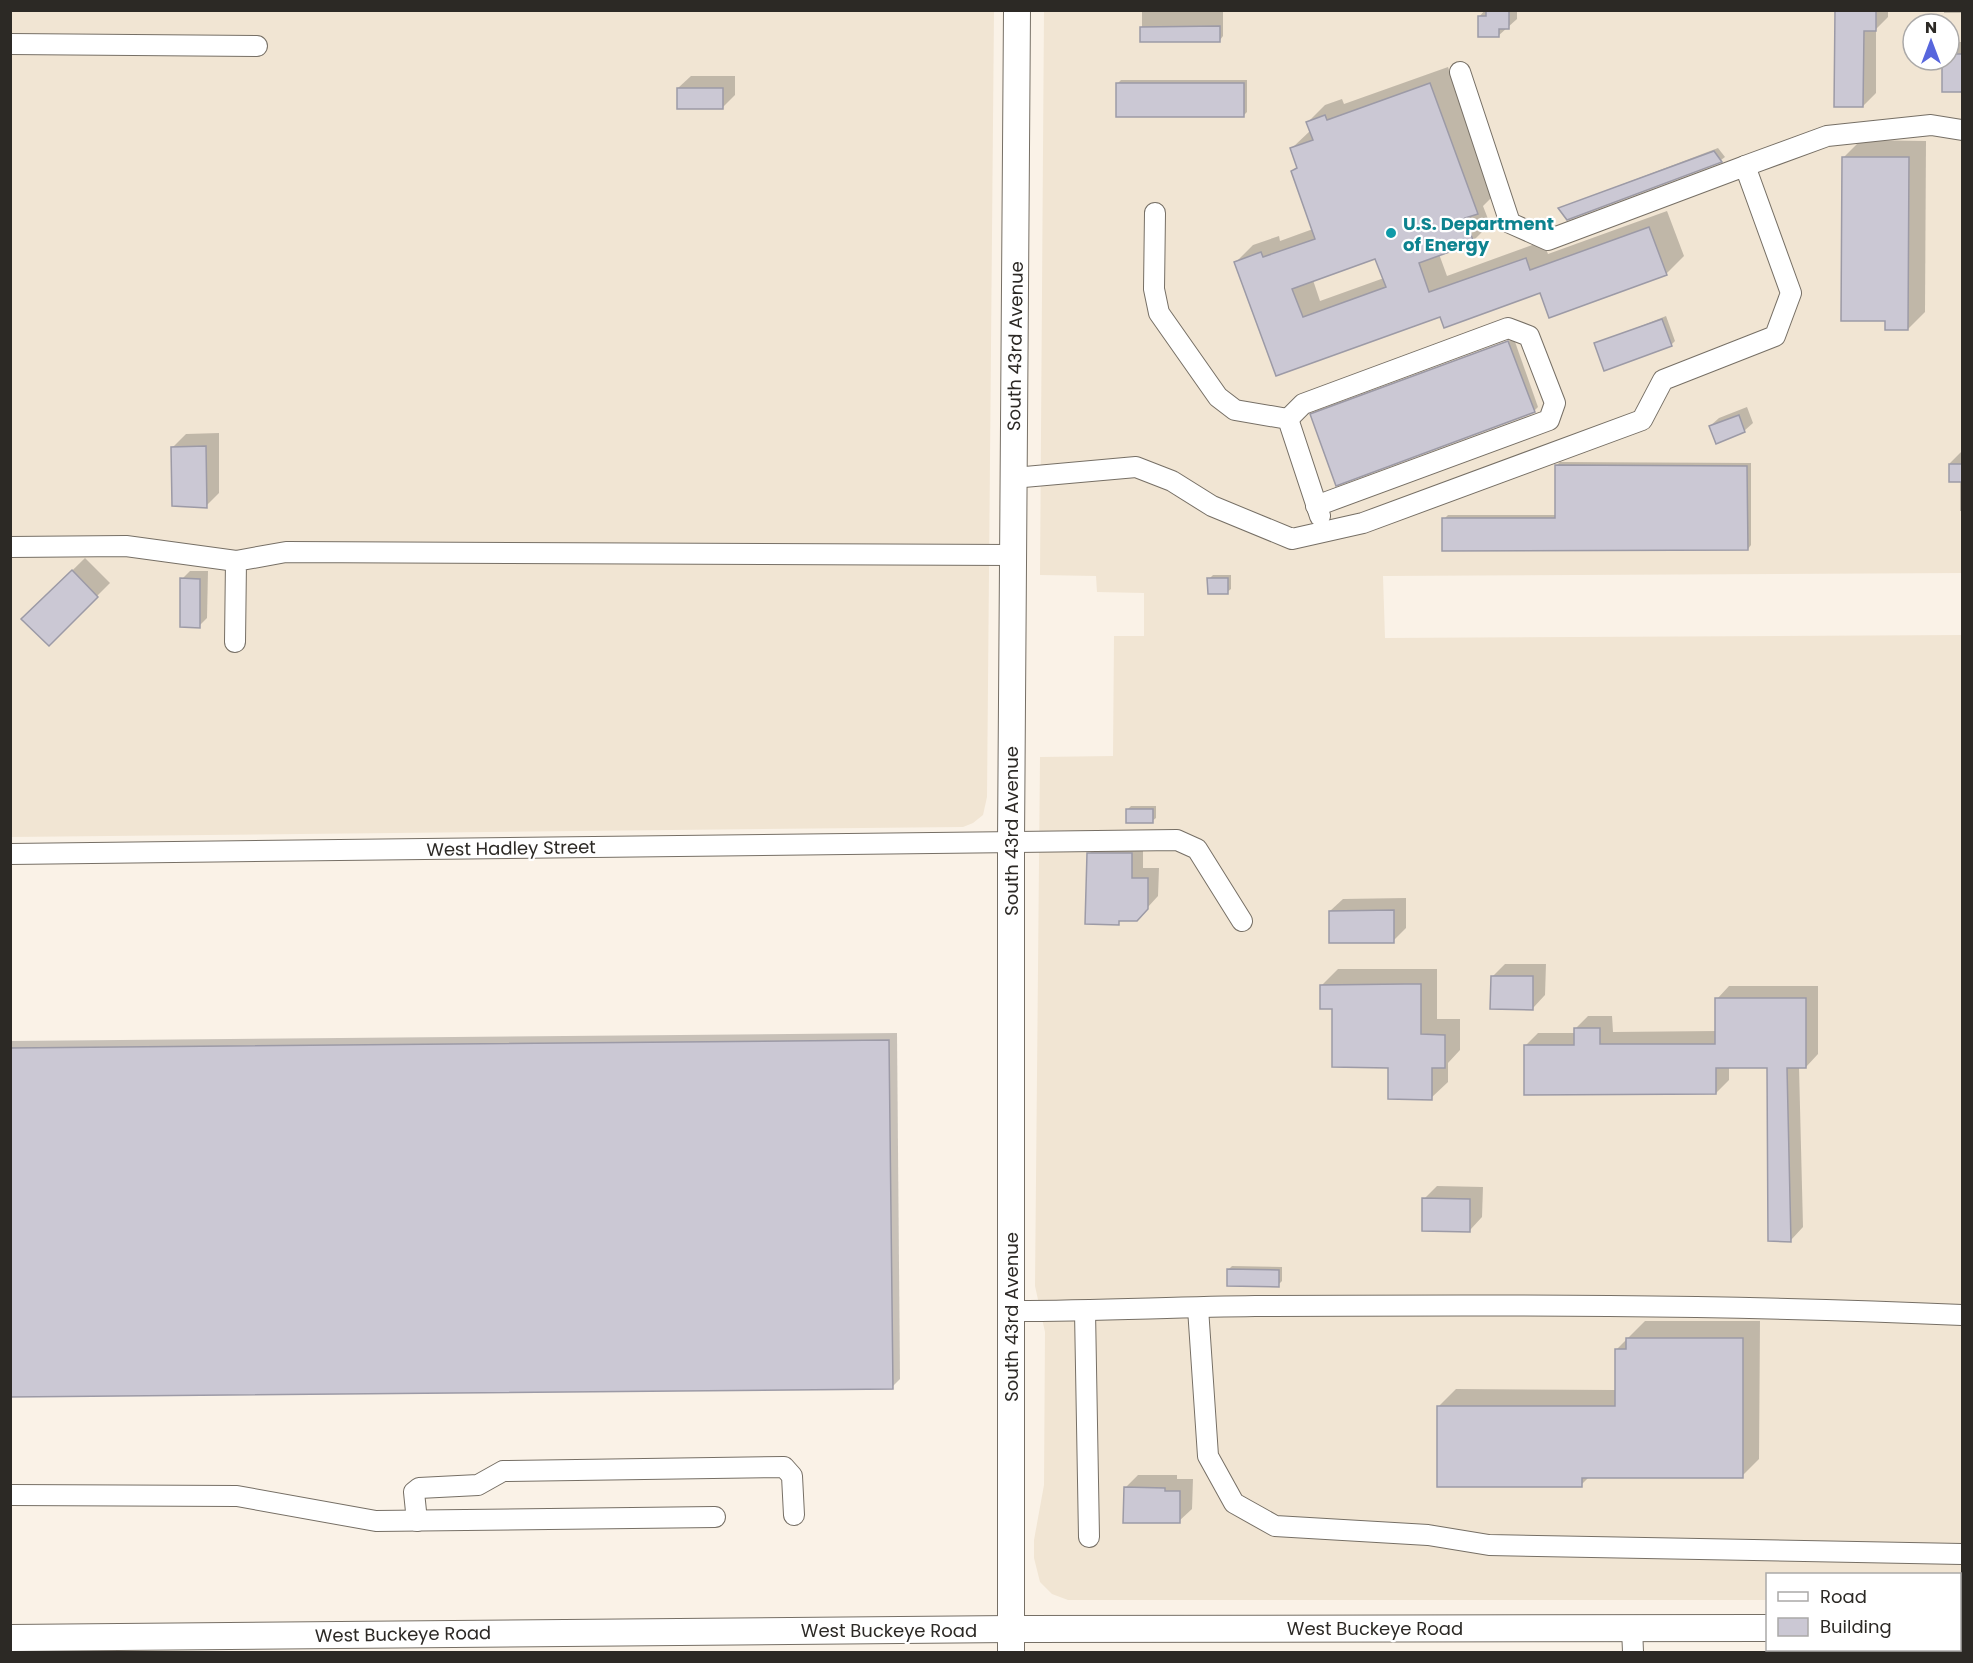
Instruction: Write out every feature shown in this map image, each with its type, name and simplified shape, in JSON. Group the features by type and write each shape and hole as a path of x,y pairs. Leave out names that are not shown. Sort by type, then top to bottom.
{"main road":[{"name":"South 43rd Avenue","path":"1011,1641 1011,841 1017,10"},
{"name":"West Buckeye Road","path":"10,1638 1632,1640 1766,1628"}],"street":[{"path":"10,44 257,46"},
{"path":"1460,72 1510,223 1548,240 1827,136 1931,125 1962,130"},
{"path":"1014,478 1136,467 1172,481 1212,506 1292,539 1364,523 1642,420 1663,380 1774,336 1791,292 1745,166"},
{"path":"1155,213 1154,289 1159,313 1218,397 1235,410 1288,419"},
{"path":"1288,419 1303,404 1508,328 1529,336 1556,403 1549,420 1317,506"},
{"path":"1288,419 1325,531"},
{"path":"10,547 126,546 236,561 286,552 1013,555"},
{"path":"235,642 236,561"},
{"name":"West Hadley Street","path":"10,855 1177,840 1197,849 1242,921"},
{"path":"1011,1311 1198,1308 1804,1308 1962,1315"},
{"path":"1198,1308 1208,1456 1234,1503 1275,1526 1428,1535 1489,1545 1962,1554"},
{"path":"1085,1311 1089,1537"},
{"path":"417,1521 414,1492 419,1488 478,1485 503,1471 784,1467 792,1476 794,1515"},
{"path":"10,1495 237,1496 376,1521 715,1517"}],"shaded area":[{"path":"10,11 994,11 987,797 983,815 963,827 11,837"},
{"path":"1044,11 1962,11 1962,573 1383,576 1385,638 1962,635 1962,1599 1961,1573 1766,1573 1766,1600 1068,1600 1052,1594 1040,1582 1034,1558 1034,1540 1044,1485 1045,1332 1035,1286 1040,757 1113,756 1114,636 1144,636 1144,593 1097,592 1096,576 1040,575"}],"building":[{"path":"1486,10 1509,10 1509,29 1499,29 1499,37 1478,37 1478,16 1486,16"},
{"path":"1835,10 1876,10 1876,31 1864,31 1863,107 1834,107"},
{"path":"1220,26 1220,42 1140,42 1140,27"},
{"path":"1962,54 1962,92 1942,92 1942,72 1961,72"},
{"path":"1116,83 1244,83 1244,117 1116,117"},
{"name":"U.S. Department of Energy","path":"1430,83 1478,214 1465,218 1474,243 1419,263 1429,292 1526,258 1530,270 1649,227 1667,275 1549,318 1540,293 1444,328 1440,317 1276,376 1234,262 1261,252 1263,257 1315,239 1291,171 1297,168 1290,148 1313,140 1306,122 1325,115 1327,120","holes":["1375,259 1386,287 1303,317 1292,289"]},
{"path":"677,88 723,88 723,109 677,109"},
{"path":"1714,151 1722,162 1567,220 1558,208"},
{"path":"1842,157 1909,157 1908,330 1885,330 1885,321 1841,321"},
{"path":"1662,319 1672,346 1604,371 1594,343"},
{"path":"1508,341 1535,412 1336,486 1310,414"},
{"path":"1739,415 1745,432 1716,444 1709,426"},
{"path":"206,446 207,508 172,506 171,447"},
{"path":"1949,464 1962,464 1962,482 1949,482"},
{"path":"1555,465 1747,466 1748,550 1442,551 1442,518 1555,518"},
{"path":"72,570 98,597 49,646 21,619"},
{"path":"180,578 200,579 200,628 180,627"},
{"path":"1207,578 1228,578 1228,594 1208,594"},
{"path":"1126,809 1153,809 1153,823 1126,823"},
{"path":"1087,853 1132,853 1132,878 1148,878 1148,909 1137,921 1119,921 1119,925 1085,924"},
{"path":"1394,910 1394,943 1329,943 1329,911"},
{"path":"1491,976 1533,976 1533,1010 1490,1009"},
{"path":"1421,984 1421,1034 1445,1035 1445,1068 1432,1068 1432,1100 1388,1099 1388,1068 1332,1067 1332,1009 1320,1009 1320,985"},
{"path":"1715,998 1806,998 1806,1068 1787,1068 1791,1242 1768,1241 1767,1068 1716,1068 1716,1094 1524,1095 1524,1045 1574,1045 1574,1028 1600,1028 1600,1044 1715,1044"},
{"path":"889,1040 893,1389 10,1397 10,1048"},
{"path":"1422,1198 1470,1199 1470,1232 1422,1231"},
{"path":"1227,1269 1279,1270 1279,1287 1227,1286"},
{"path":"1626,1338 1743,1338 1743,1478 1582,1478 1582,1487 1437,1487 1437,1406 1615,1406 1615,1349 1626,1349"},
{"path":"1124,1487 1165,1488 1165,1491 1180,1491 1180,1523 1123,1523"}],"place":[{"name":"U.S. Department of Energy","path":"1391,233"}]}
